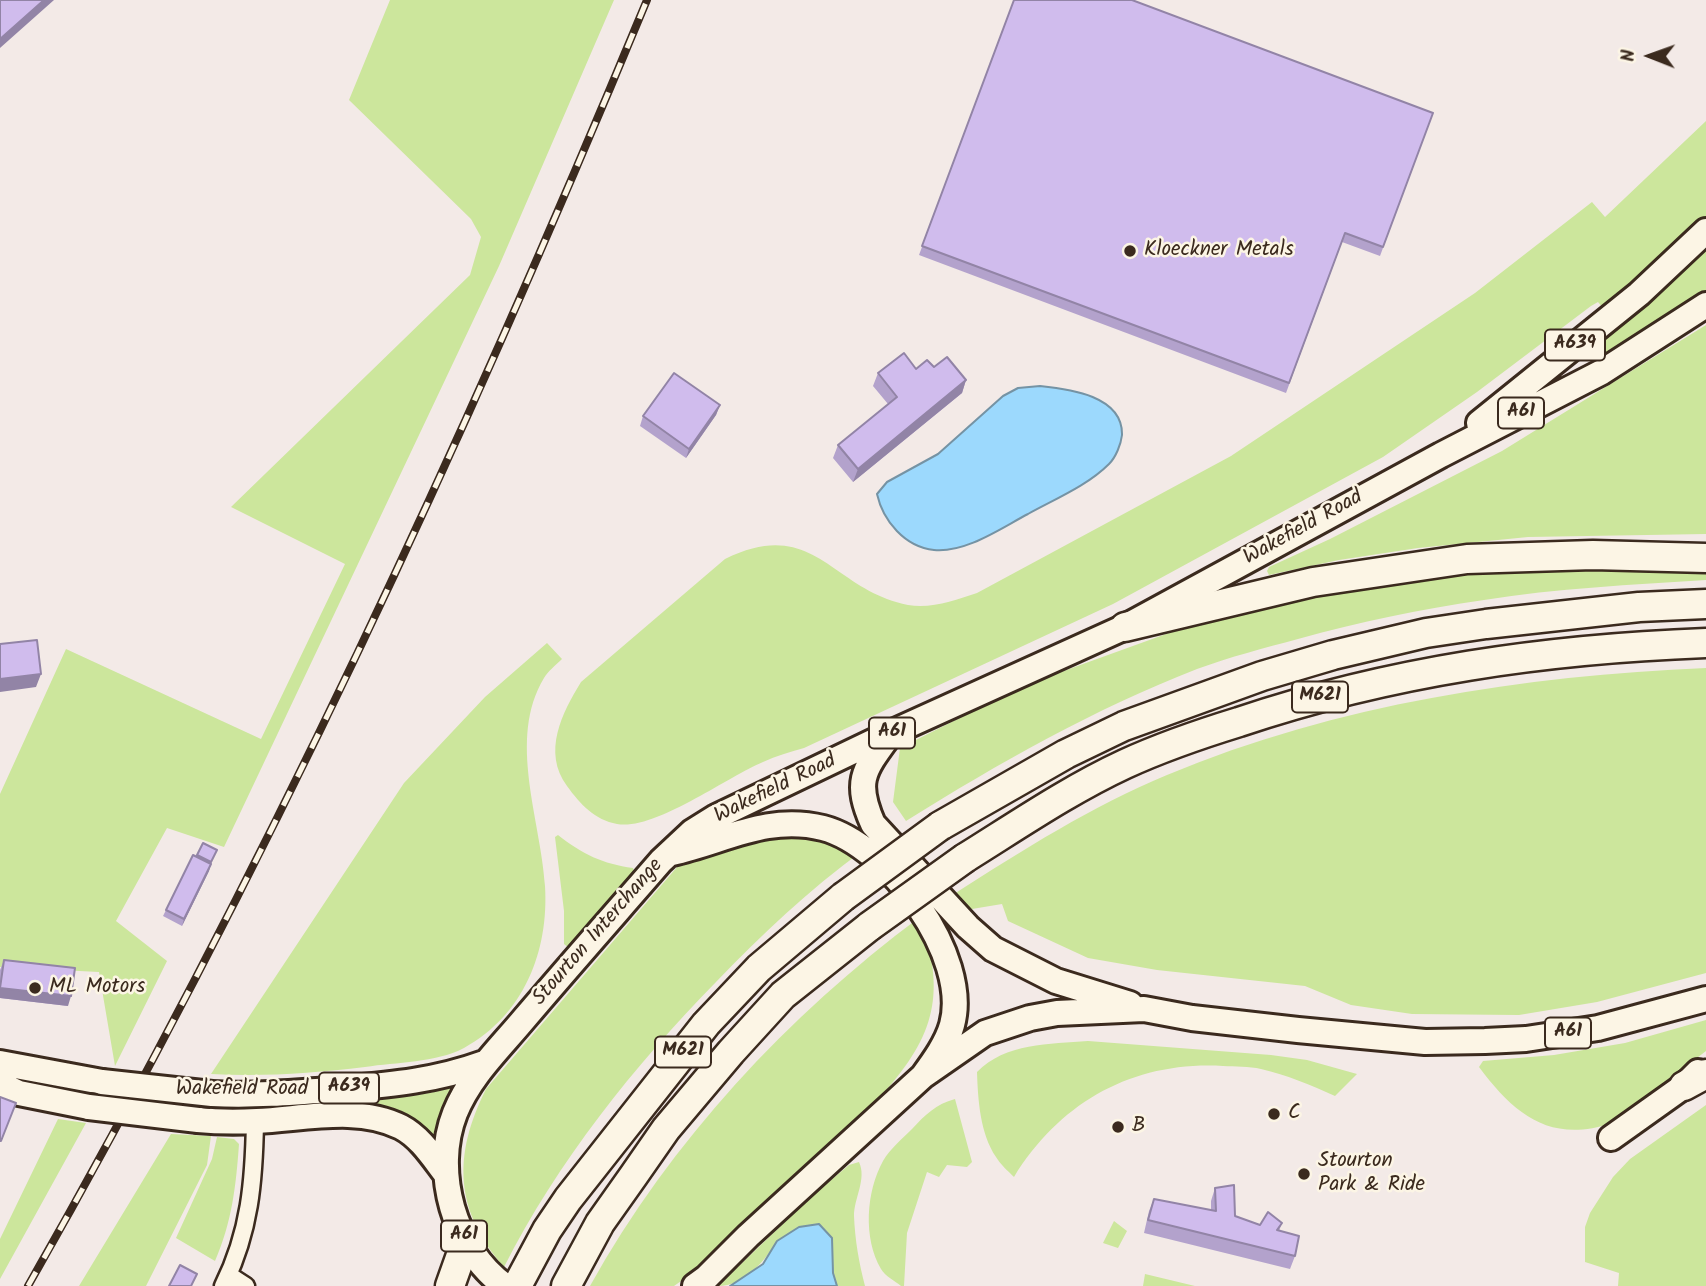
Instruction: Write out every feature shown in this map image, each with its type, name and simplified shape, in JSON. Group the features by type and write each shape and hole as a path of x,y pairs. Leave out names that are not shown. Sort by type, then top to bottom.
{"highway":[{"path":"1125,627 1313,582 1467,559 1593,555 1706,558"},
{"name":"M621","path":"517,1286 547,1230 596,1163 706,1024 759,968 843,897 940,826 1066,754 1124,726 1262,676 1333,655 1426,633 1486,624 1639,607 1706,604"},
{"name":"M621","path":"566,1286 590,1240 666,1129 783,995 870,926 965,858 1069,793 1125,764 1192,737 1351,688 1490,661 1641,645 1706,643"},
{"path":"450,1286 466,1241"}],"main road":[{"name":"A639","path":"1441,455 1639,294 1706,231"},
{"name":"Wakefield Road","path":"668,854 692,832 716,817 891,733 1125,627 1441,455 1602,372 1706,305"},
{"name":"Wakefield Road","path":"891,733 870,761 861,786 864,804 873,824 968,928 993,949 1056,981 1144,1009"},
{"name":"Stourton Interchange","path":"505,1286 481,1263 466,1241 450,1199 445,1173 447,1143 455,1112 484,1063 668,854 701,847 744,830 772,825 823,828 852,841 889,870 937,935 949,962 954,986 952,1025 937,1056 923,1076 695,1286"},
{"name":"A61","path":"923,1076 985,1032 1057,1013 1144,1009 1275,1028 1426,1042 1527,1039 1598,1028 1706,999"},
{"name":"Wakefield Road","path":"0,1063 102,1082 212,1094 301,1092 417,1082 484,1063"},
{"path":"1611,1138 1695,1080 1706,1064"},
{"name":"Wakefield Road","path":"0,1084 19,1093 89,1107 198,1120 255,1121 369,1116 401,1127 419,1140 445,1173"}],"street":[{"path":"246,1286 226,1280 244,1235 252,1196 255,1121"}],"green space":[{"path":"390,0 614,0 499,266 224,847 167,828 116,921 167,961 115,1066 99,972 0,967 0,794 66,649 261,739 345,564 231,507 470,275 481,237 471,219 349,100"},
{"path":"1706,121 1706,217 1603,308 1598,302 1591,306 1477,392 1383,457 1113,604 804,748 748,769 670,811 632,824 617,824 602,819 589,810 567,786 556,760 555,746 567,707 581,682 725,559 756,548 781,546 802,550 882,597 908,605 935,605 977,593 1231,456 1475,293 1592,202 1605,217"},
{"path":"1706,247 1706,291 1601,361 1589,346"},
{"path":"1706,325 1706,534 1528,537 1418,548 1339,560 1269,575 1269,567 1330,539 1502,451"},
{"path":"1706,566 1706,580 1511,596 1367,622 1247,653 1197,669 1084,719 976,778 906,821 893,802 900,748 1025,685 1202,621 1287,599 1492,569"},
{"path":"547,643 562,659 546,675 533,702 527,753 545,886 545,910 537,957 517,999 503,1018 464,1048 441,1057 308,1073 211,1074 404,783 485,697"},
{"path":"1706,668 1706,973 1597,1002 1519,1015 1412,1014 1351,1005 1305,986 1157,970 1088,958 1008,921 1002,904 966,910 954,894 1058,830 1139,787 1231,750 1297,729 1364,712 1500,687 1568,678"},
{"path":"796,827 862,851 823,881 768,930 655,1047 573,1153 525,1228 504,1267 475,1224 464,1181 468,1137 486,1089 684,859"},
{"path":"558,835 593,857 633,868 634,871 569,948 564,944 564,911 555,837"},
{"path":"920,917 933,968 931,1012 915,1052 883,1094 701,1267 674,1286 590,1286 657,1181 736,1084 778,1039 824,996"},
{"path":"1706,1020 1706,1051 1612,1123 1590,1129 1570,1130 1535,1120 1506,1099 1479,1067 1483,1061 1554,1055 1625,1043"},
{"path":"1088,1041 1271,1055 1307,1060 1357,1074 1335,1096 1290,1077 1247,1067 1190,1066 1130,1079 1077,1107 1033,1150 1014,1177 998,1160 986,1138 979,1105 977,1072 988,1062 1014,1050 1044,1044"},
{"path":"461,1084 441,1151 406,1123 201,1115 206,1107 255,1107 400,1097 431,1093"},
{"path":"955,1099 972,1162 967,1167 947,1165 939,1177 927,1172 907,1233 904,1286 901,1286 883,1272 871,1243 870,1201 877,1173 893,1148 922,1119 942,1104"},
{"path":"1706,1105 1706,1286 1618,1286 1619,1273 1585,1262 1585,1227 1590,1213 1613,1177 1630,1159"},
{"path":"58,1119 86,1123 0,1279 0,1239"},
{"path":"171,1134 211,1136 207,1165 146,1286 79,1286"},
{"path":"217,1137 234,1139 239,1144 232,1204 226,1232 215,1261 176,1238 212,1159"},
{"path":"859,1162 862,1175 854,1216 865,1286 837,1286 833,1273 832,1238 777,1241 766,1257 745,1277 718,1286 812,1196 849,1165"},
{"path":"1114,1221 1127,1231 1118,1248 1103,1243"},
{"path":"1145,1274 1195,1286 1143,1286"}],"water":[{"path":"1040,386 1066,389 1093,397 1114,411 1120,422 1122,435 1118,450 1109,464 1070,492 971,544 934,550 914,544 897,531 884,514 877,494 887,482 938,454 1003,396 1018,388"},
{"path":"819,1224 832,1238 833,1273 837,1286 730,1286 763,1264 777,1241 799,1227"}],"building":[{"path":"0,0 44,0 0,39"},
{"path":"1014,0 1132,0 1433,113 1383,247 1345,233 1289,383 922,246"},
{"path":"904,353 916,369 927,360 934,367 947,357 966,380 858,469 838,445 897,397 878,373"},
{"path":"674,373 720,405 689,449 643,416"},
{"path":"37,640 41,674 0,679 0,644"},
{"path":"203,843 217,850 211,862 197,855"},
{"path":"193,855 211,864 184,919 166,910"},
{"name":"ML Motors","path":"4,960 75,968 71,996 0,988"},
{"path":"0,1097 16,1103 1,1141 0,1141"},
{"path":"1234,1185 1235,1216 1260,1225 1268,1212 1282,1223 1277,1230 1299,1236 1295,1256 1148,1220 1154,1199 1216,1211 1215,1188"},
{"path":"180,1265 197,1274 191,1286 169,1286"}],"railway":[{"path":"28,1286 199,972 358,652 507,328 647,0"}],"place":[{"name":"Kloeckner Metals","path":"1130,251"},
{"name":"ML Motors","path":"35,988"},
{"name":"C","path":"1274,1114"},
{"name":"B","path":"1118,1127"},
{"name":"Stourton Park & Ride","path":"1304,1174"}]}
